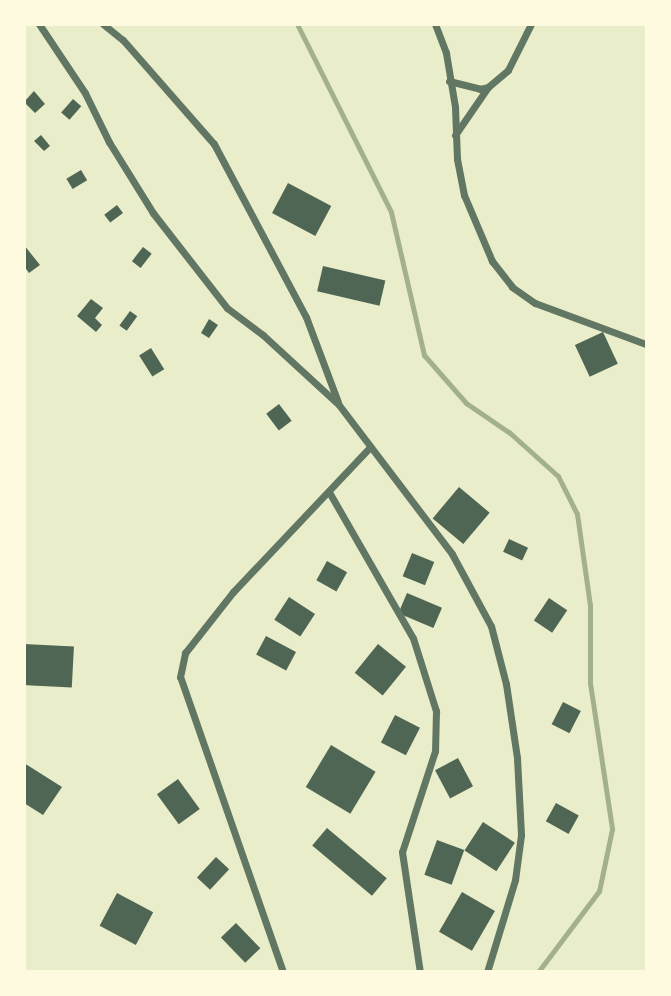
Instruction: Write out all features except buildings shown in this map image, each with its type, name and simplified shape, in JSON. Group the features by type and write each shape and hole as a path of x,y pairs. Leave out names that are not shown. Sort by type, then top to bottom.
{"street":[{"path":"39,24 85,93 109,142 153,213 227,308 263,335 339,405 452,554 491,626 506,684 517,758 521,835 515,880 487,971"},
{"path":"103,24 123,40 214,144 306,317 339,405"},
{"path":"435,24 446,53 455,107 455,135 464,195 492,261 512,287 535,303 646,344"},
{"path":"455,135 488,87 508,70 531,24"},
{"path":"449,81 480,89 488,87"},
{"path":"284,971 180,677 185,653 225,601 370,447"},
{"path":"330,492 413,638 436,711 435,751 402,852 420,971"}],"waterway":[{"path":"297,24 391,212 424,355 466,403 510,433 558,476 577,514 590,605 590,683 612,829 599,891 538,972"}]}
